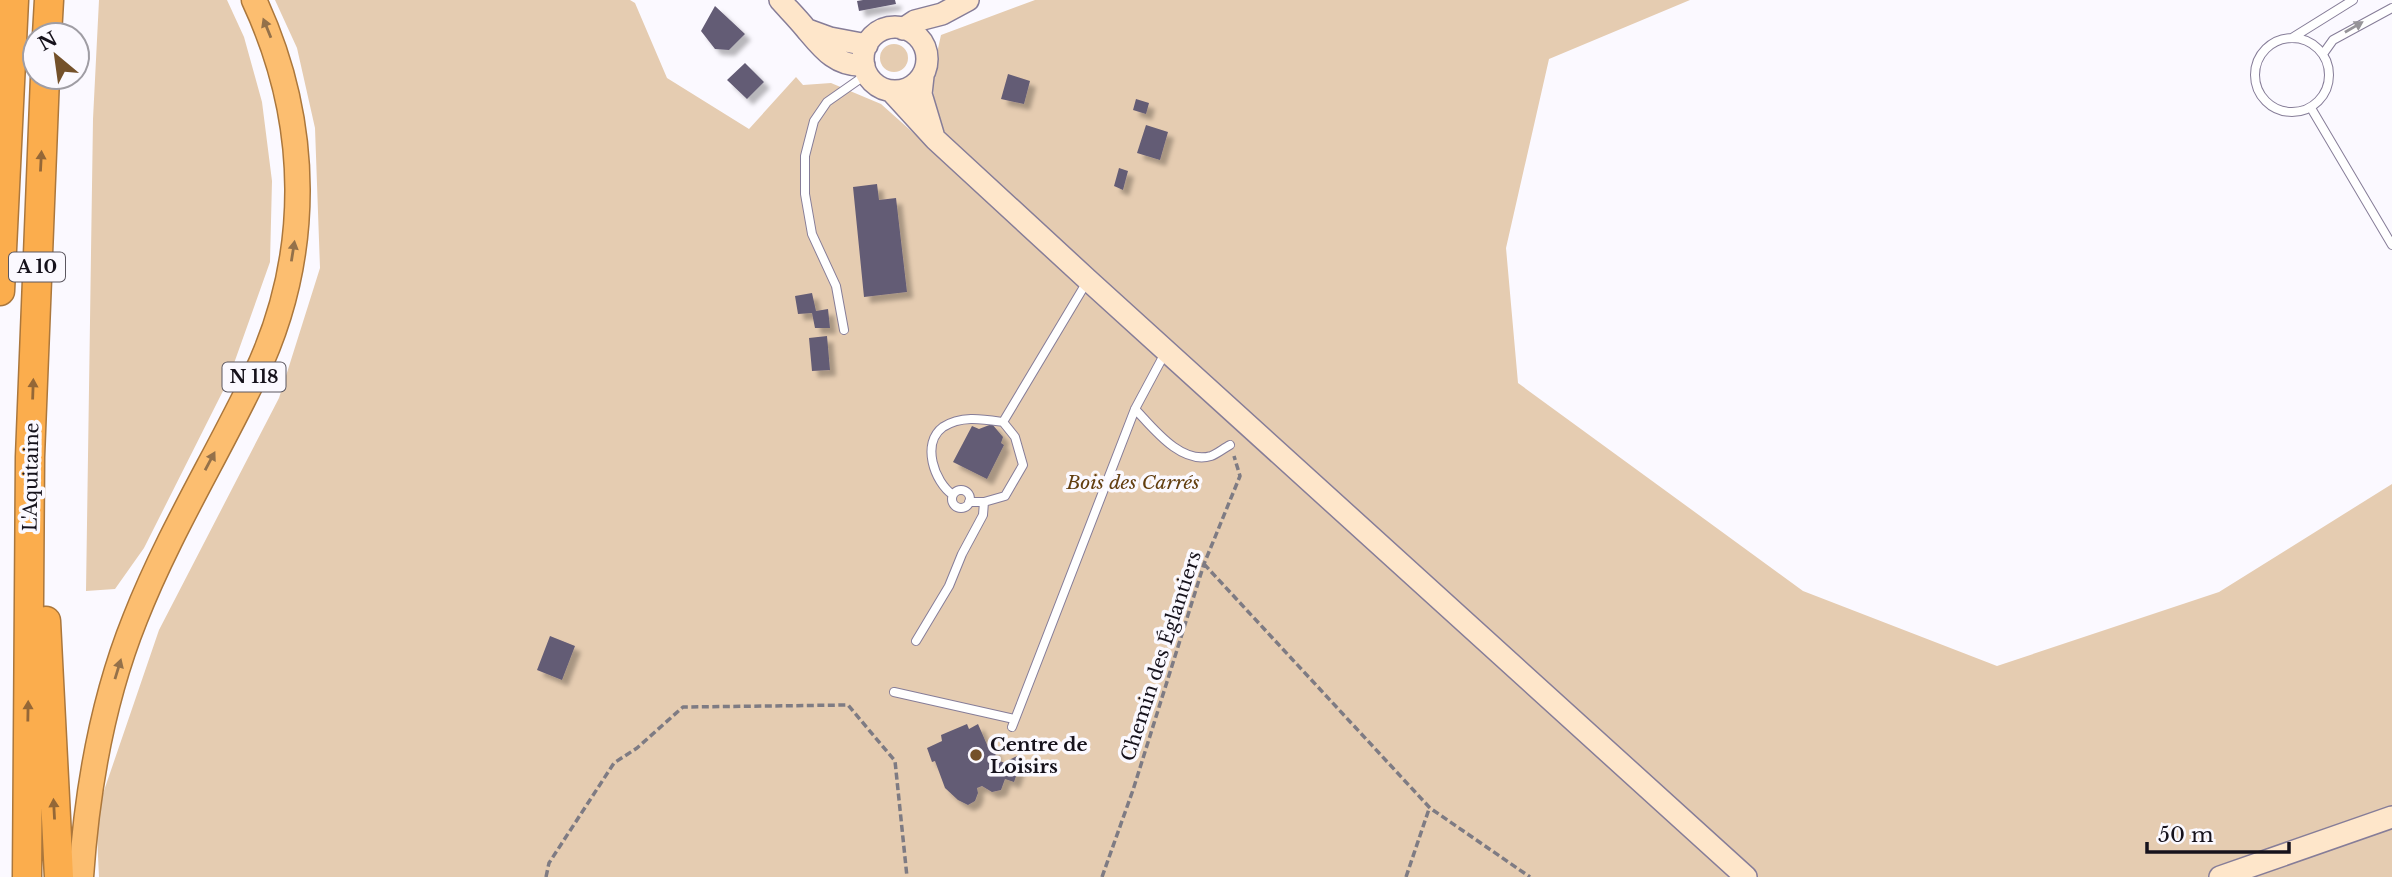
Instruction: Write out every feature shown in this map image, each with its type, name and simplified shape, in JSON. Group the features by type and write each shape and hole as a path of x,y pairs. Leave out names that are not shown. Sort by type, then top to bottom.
{"highway":[{"name":"A 10","path":"0,291 14,0"},
{"path":"48,21 49,0"},
{"name":"N 118","path":"81,877 85,823 100,735 134,621 183,512 255,376 288,281 297,220 295,131 283,74 254,0"},
{"name":"L'Aquitaine","path":"27,877 30,457 44,91"},
{"path":"30,457 43,526 59,877"}],"main road":[{"path":"780,0 808,30 814,41 833,58 850,66 866,61"},
{"path":"903,29 915,21 942,14 968,0"},
{"path":"935,139 921,94 927,53 942,14"},
{"path":"923,76 909,88 891,91 881,88 866,61 873,37 886,29 903,29 919,37 927,53"},
{"path":"891,91 935,139 1088,280 1746,877"},
{"path":"2220,877 2392,817"}],"lane":[{"path":"2292,38 2315,46 2323,54 2329,78 2327,90 2320,100 2300,112 2287,113 2265,102 2257,92 2254,79 2260,55 2269,46 2292,38 2353,0"},
{"path":"2323,54 2333,40 2392,8"},
{"path":"844,330 836,286 812,234 805,194 805,156 814,121 827,102 866,61"},
{"path":"2311,107 2392,245"},
{"path":"1003,422 1088,280"},
{"path":"894,692 1013,723 1135,409 1166,350"},
{"path":"1135,409 1163,438 1184,453 1200,457 1212,456 1230,444"},
{"path":"973,418 1003,422 1015,437 1023,465 1006,496 984,502 969,502 965,507 957,507 953,503 953,495 940,481 932,461 935,436 944,426 973,418"},
{"path":"916,641 949,586 962,554 984,515 984,502"}],"path":[{"name":"Chemin des Églantiers","path":"1102,877 1133,790 1204,564 1240,476 1230,444"},
{"path":"1204,564 1430,808 1530,877"},
{"path":"546,877 549,863 614,763 637,748 683,707 848,705 895,761 907,877"},
{"path":"1406,877 1430,808"}],"green space":[{"path":"99,0 227,0 244,37 262,102 272,181 270,262 227,383 144,548 115,589 86,591 93,119"},
{"name":"Bois des Carrés","path":"275,0 630,0 635,3 667,78 749,129 796,77 803,85 831,83 881,104 927,145 944,132 933,95 941,35 1035,0 1690,0 1549,59 1506,248 1518,383 1803,591 1997,666 2219,592 2392,484 2392,877 99,877 96,814 159,630 279,398 320,268 315,128 297,48"},
{"path":"894,44 904,48 908,58 904,68 894,72 884,68 880,58 884,48"}],"building":[{"path":"895,0 896,4 859,11 857,1"},
{"path":"715,6 745,34 729,50 715,49 701,31"},
{"path":"745,63 764,82 747,99 727,80"},
{"path":"1008,74 1030,81 1024,104 1001,99"},
{"path":"1136,99 1149,103 1146,114 1133,110"},
{"path":"1146,125 1168,132 1160,160 1137,153"},
{"path":"1119,168 1128,171 1123,190 1114,186"},
{"path":"877,184 879,200 896,198 907,292 864,297 853,187"},
{"path":"812,293 816,311 828,309 830,328 815,328 812,313 798,314 795,296"},
{"path":"827,336 830,370 812,371 809,338"},
{"path":"992,424 1003,437 1001,443 1004,445 987,479 953,462 972,426 979,429"},
{"path":"550,636 575,646 562,680 537,670"},
{"path":"967,724 969,729 978,724 988,747 993,748 996,754 994,759 1008,764 1009,760 1017,756 1022,759 1014,782 1005,779 1001,790 992,792 982,786 977,788 975,801 968,805 945,788 927,748 942,741 941,735"}],"place":[{"name":"Centre de Loisirs","path":"976,755"}]}
